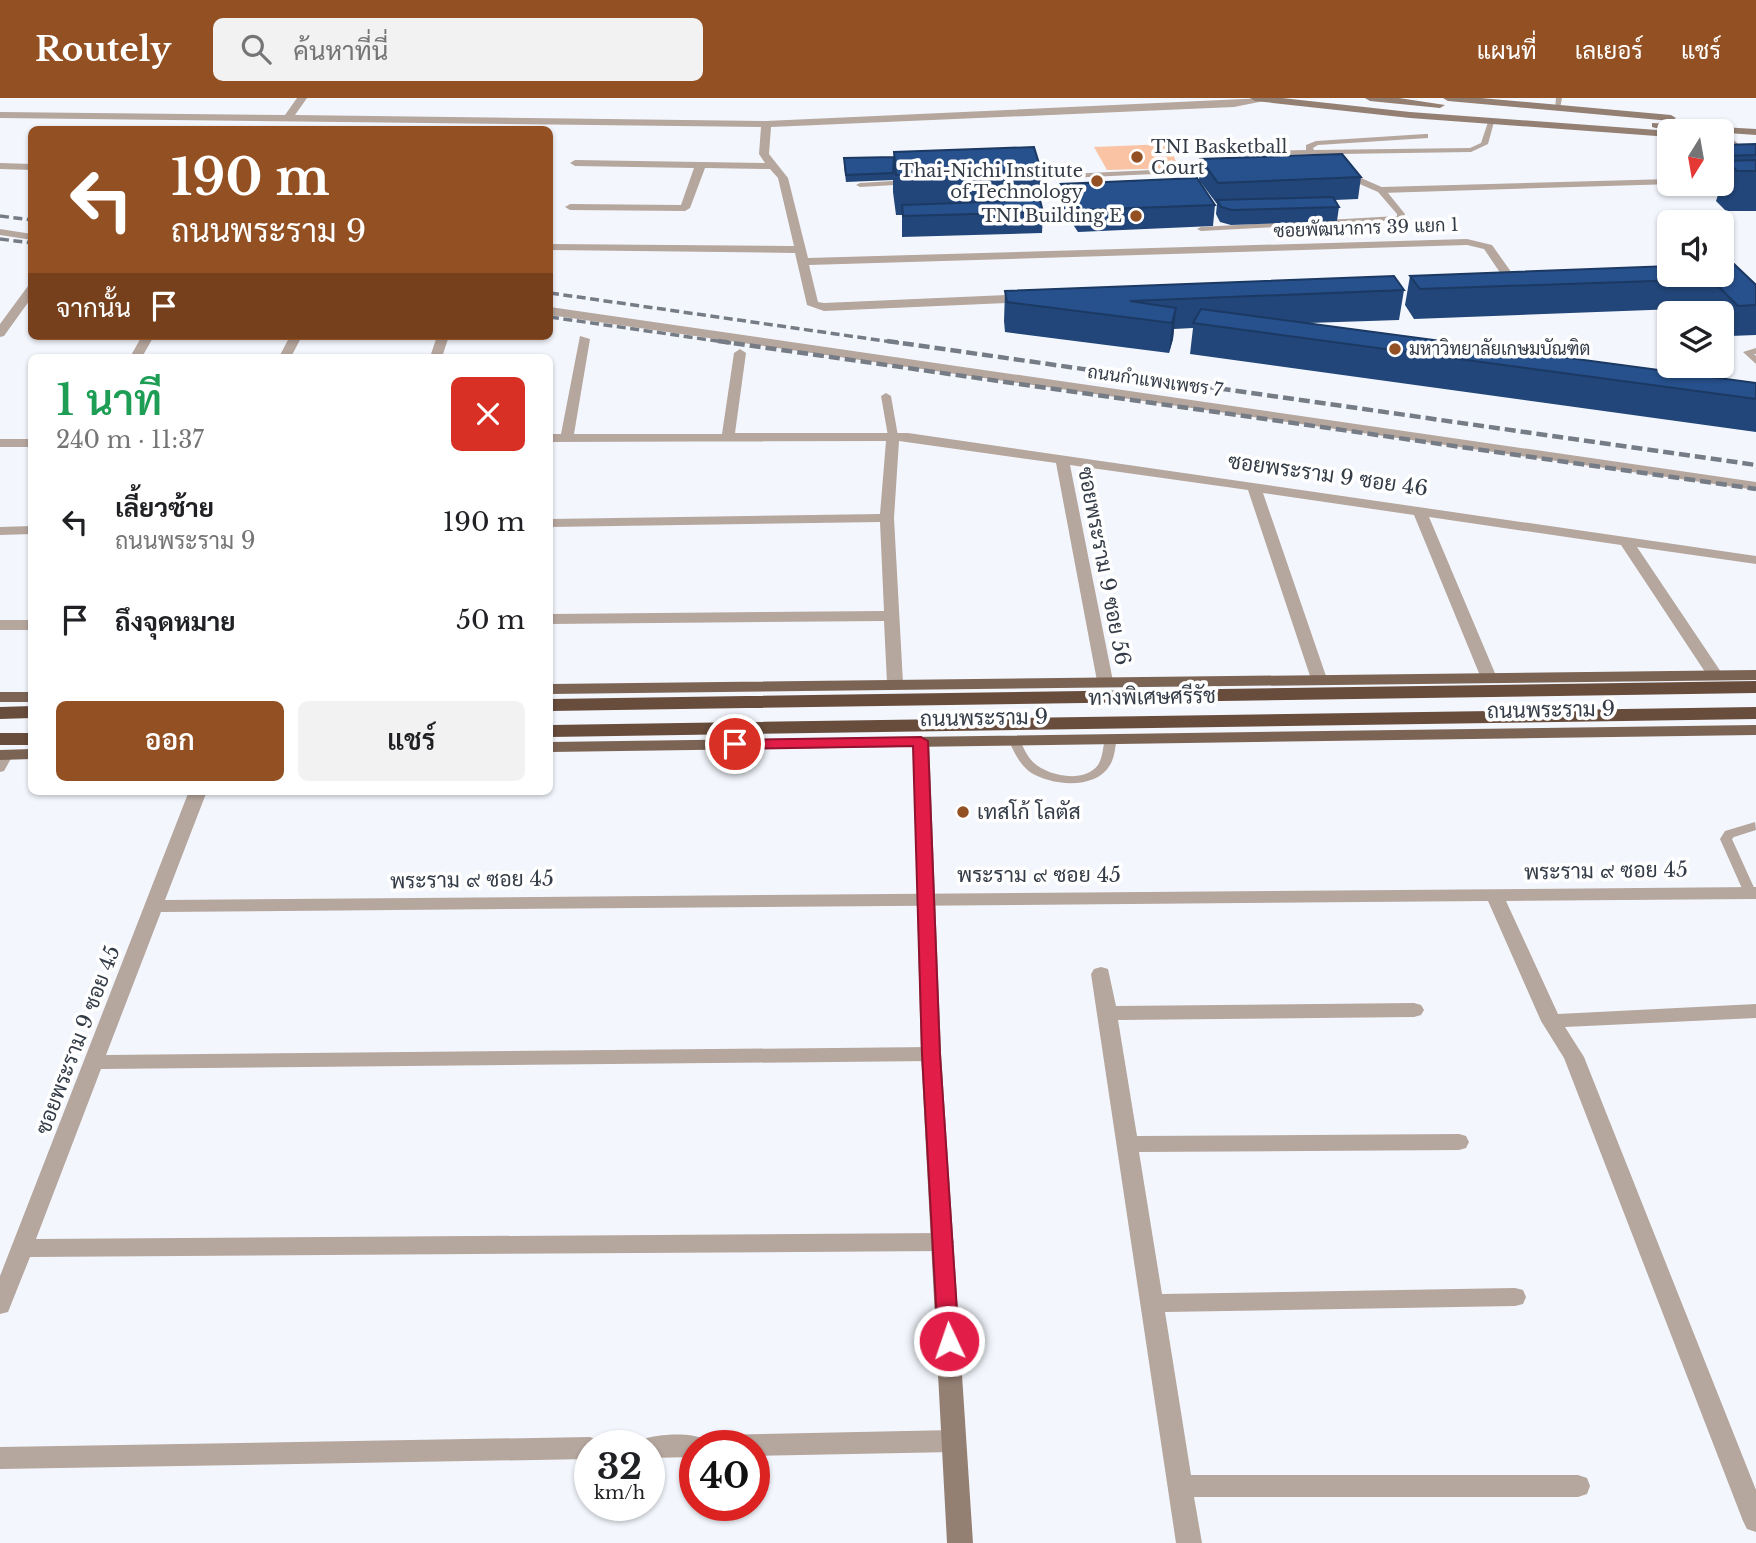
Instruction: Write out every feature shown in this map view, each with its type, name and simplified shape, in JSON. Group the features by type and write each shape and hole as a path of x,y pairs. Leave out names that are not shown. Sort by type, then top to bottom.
{"highway":[{"name":"ทางพิเศษศรีรัช","path":"553,705 1756,687"},
{"path":"0,713 28,712"},
{"name":"ทางพิเศษศรีรัช","path":"553,731 1756,713"},
{"path":"2,754 28,741"}],"main road":[{"path":"1255,98 1491,122 1657,133"},
{"path":"1318,98 1601,130"},
{"path":"1370,98 1756,132"},
{"path":"1448,98 1559,103 1756,125"},
{"path":"1734,139 1756,140"},
{"name":"ถนนพระราม 9","path":"553,689 1756,675"},
{"path":"0,697 28,696"},
{"name":"ถนนพระราม 9","path":"553,747 1756,730"},
{"path":"921,741 931,1054 960,1543"},
{"path":"2,754 28,754"}],"street":[{"path":"288,118 302,98"},
{"path":"0,115 288,118 504,125 766,124 1234,104 1261,99"},
{"path":"71,126 80,116"},
{"path":"766,124 764,154 783,178 813,305 818,307 1048,298"},
{"path":"1734,146 1756,165"},
{"path":"575,163 773,166"},
{"path":"570,207 685,208 689,205 701,164"},
{"path":"0,166 28,167"},
{"path":"1381,190 1657,182"},
{"path":"0,232 28,236"},
{"name":"ซอยพัฒนาการ 39 แยก 1","path":"805,262 1467,242 1488,247 1508,276 1481,280"},
{"path":"553,247 802,250"},
{"path":"0,333 28,294"},
{"name":"ถนนกำแพงเพชร 7","path":"553,312 1756,485"},
{"path":"568,438 584,339"},
{"path":"727,437 740,353"},
{"path":"893,436 887,518 895,683"},
{"name":"ซอยพระราม 9 ซอย 46","path":"553,438 893,436 1253,485 1756,560"},
{"path":"0,443 28,443"},
{"name":"ซอยพระราม 9 ซอย 56","path":"1062,459 1105,681"},
{"path":"1253,485 1319,679"},
{"path":"1419,510 1489,678"},
{"path":"553,523 887,518"},
{"path":"0,531 28,530"},
{"path":"1626,541 1715,675"},
{"path":"553,620 892,616"},
{"path":"0,625 28,625"},
{"name":"ซอยพระราม 9 ซอย 45","path":"0,1305 196,795"},
{"name":"พระราม ๙ ซอย 45","path":"154,906 1753,892"},
{"path":"1494,895 1551,1021 1574,1057 1756,1521"},
{"path":"1101,974 1130,1143 1151,1303 1189,1543"},
{"path":"1109,1013 1414,1010"},
{"path":"1551,1021 1756,1011"},
{"path":"94,1062 931,1054"},
{"path":"1130,1143 1459,1142"},
{"path":"22,1248 943,1242"},
{"path":"1151,1303 1515,1297"},
{"path":"770,1445 954,1441"},
{"path":"0,1458 574,1448"},
{"path":"1182,1486 1578,1486"}],"lane":[{"path":"1218,154 1471,150 1484,144 1491,122"},
{"path":"1311,153 1310,147 1316,144 1425,136"},
{"path":"1201,229 1400,218 1401,214 1381,190 1358,180 1334,153"},
{"path":"1328,165 1342,164"},
{"path":"1011,178 1231,169"},
{"path":"860,184 915,182"},
{"path":"1756,351 1747,352 1756,361"},
{"path":"886,396 893,436"},
{"path":"1014,740 1027,764 1037,772 1075,779 1096,774 1104,765 1111,738"},
{"path":"1753,892 1726,839 1729,834 1755,826"}],"shaded area":[{"name":"TNI Basketball Court","path":"1168,144 1179,168 1107,170 1094,147"}],"building":[{"path":"1756,144 1756,155 1734,156 1734,145"},
{"path":"1034,147 1041,170 896,175 894,152"},
{"path":"1342,154 1361,177 1218,183 1201,159"},
{"path":"894,157 893,173 846,175 844,158"},
{"path":"1756,160 1756,171 1737,171 1734,161"},
{"path":"1197,178 1215,205 1080,210 1061,184"},
{"path":"1333,197 1339,207 1232,210 1221,207 1217,200"},
{"path":"1040,200 1043,212 903,216 902,205"},
{"path":"1734,264 1756,285 1756,305 1738,306 1719,287 1734,287"},
{"path":"1657,266 1657,281 1420,289 1410,276"},
{"path":"1394,276 1404,290 1130,301 1176,308 1172,323 1007,302 1005,291"},
{"path":"1201,309 1657,370 1657,378 1718,378 1756,383 1756,399 1193,323"}],"railway":[{"path":"0,216 28,220"},
{"path":"0,239 28,242"},
{"path":"553,293 899,343"},
{"path":"553,317 731,343"},
{"path":"718,341 1756,489"},
{"path":"887,341 1756,465"}],"place":[{"name":"TNI Basketball Court","path":"1137,157"},
{"name":"Thai-Nichi Institute of Technology","path":"1097,181"},
{"name":"TNI Building E","path":"1136,216"},
{"name":"มหาวิทยาลัยเกษมบัณฑิต","path":"1395,349"},
{"name":"เทสโก้ โลตัส","path":"963,812"}],"route":[{"path":"735,744 921,741 931,1054 949,1341"}]}
